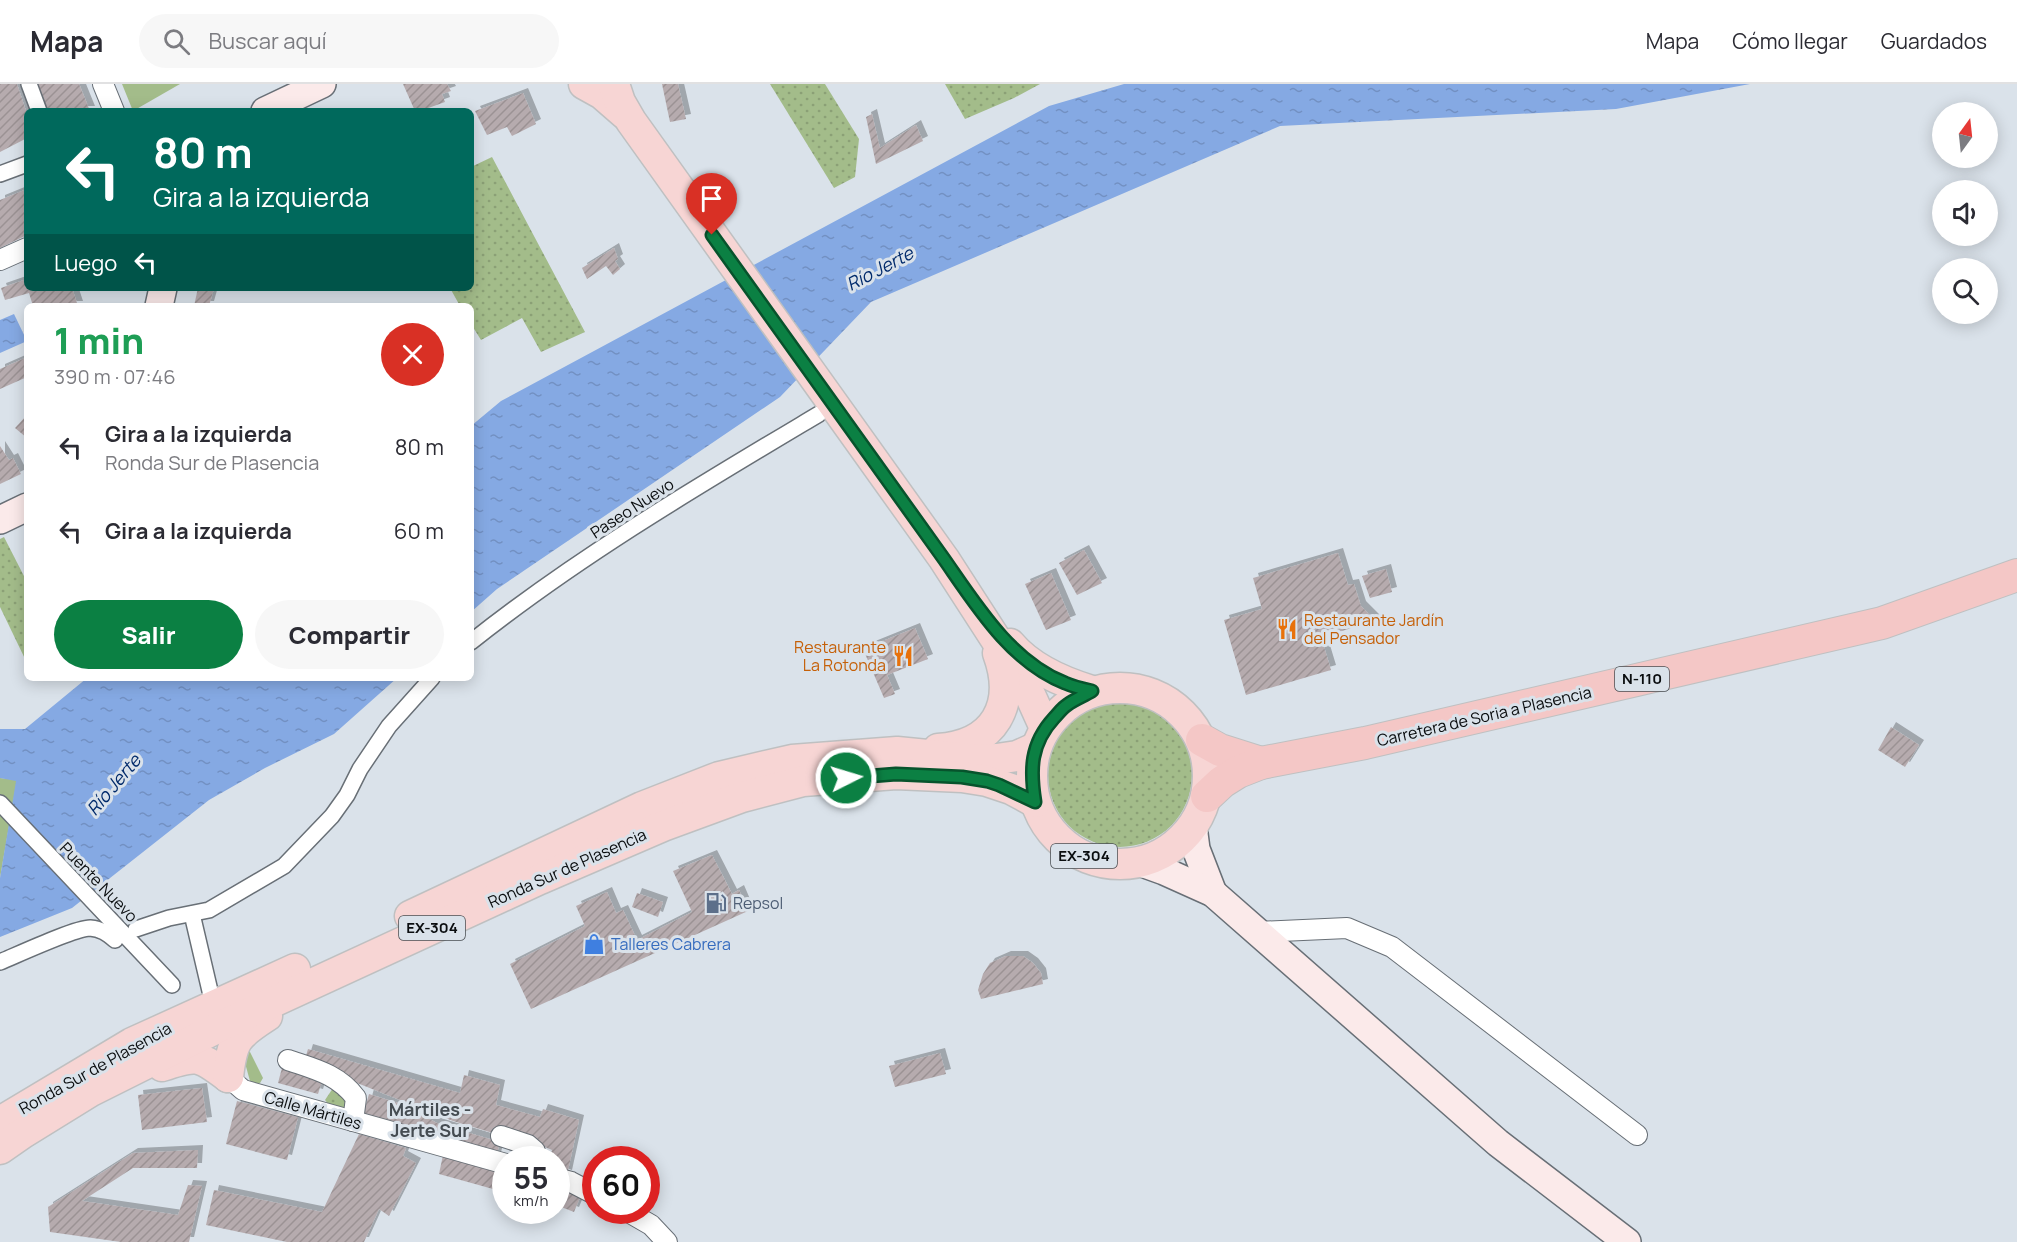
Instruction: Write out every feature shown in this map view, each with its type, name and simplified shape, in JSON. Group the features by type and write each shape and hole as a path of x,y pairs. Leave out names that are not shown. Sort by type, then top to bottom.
{"highway":[{"name":"Carretera de Soria a Plasencia","path":"1261,763 1365,743 1882,623 2017,575"},
{"name":"N-110","path":"1202,740 1220,750 1261,763"},
{"name":"N-110","path":"1207,796 1222,782 1238,772 1261,763"}],"main road":[{"path":"271,108 322,84"},
{"path":"584,84 602,94 629,119 944,559 1026,686 1040,738"},
{"path":"614,84 629,119"},
{"path":"0,520 24,508"},
{"path":"968,595 1016,652 1042,671 1065,683 1092,691"},
{"path":"897,752 953,748 976,740 987,731 1002,708 1006,691 1001,660 990,630"},
{"name":"EX-304","path":"1118,687 1144,690 1168,701 1188,718 1202,740 1209,768 1207,796 1201,811 1185,836 1170,849 1139,862 1120,864 1102,862 1068,847 1043,819 1035,802 1031,775 1040,738 1065,705 1092,691 1118,687"},
{"name":"Ronda Sur de Plasencia","path":"0,1122 132,1043 642,807 719,777 792,760 897,752 978,760 998,759 1017,756 1040,738"},
{"name":"Ronda Sur de Plasencia","path":"0,1149 91,1091 223,1025 540,879 663,826 742,797 803,781 896,774 962,777 987,781 1011,789 1035,802"},
{"path":"1193,826 1196,849 1213,893"},
{"path":"1139,862 1164,870 1213,893 1498,1143 1627,1242"},
{"path":"228,1077 231,1052 242,1032 323,979"},
{"path":"91,1091 186,1058 206,1060 228,1077"}],"street":[{"path":"29,84 38,108"},
{"path":"103,84 113,108"},
{"path":"0,174 24,165"},
{"path":"0,260 24,249"},
{"name":"Paseo Nuevo","path":"474,640 543,586 819,414"},
{"path":"136,930 169,918 209,910 284,866 304,848 332,816 389,726 429,681"},
{"name":"Puente Nuevo","path":"0,803 172,985"},
{"path":"192,914 210,991"},
{"path":"0,962 88,928 104,931 116,940"},
{"path":"1258,932 1347,928 1392,947 1637,1135"},
{"path":"288,1060 326,1072 350,1090 356,1098 353,1121"},
{"name":"Calle Mártiles","path":"228,1077 243,1090 254,1093 273,1088 320,1101 332,1115 492,1160"},
{"path":"501,1136 529,1146"},
{"path":"649,1224 667,1242"}],"green space":[{"path":"122,84 180,84 138,108 132,108"},
{"path":"770,84 825,84 859,139 855,177 834,188"},
{"path":"945,84 1040,84 965,119"},
{"path":"492,157 585,332 541,352 522,318 481,340 474,329 474,303 458,303 452,291 474,291 474,166"},
{"path":"4,537 24,576 24,657 0,607 0,539"},
{"path":"1120,703 1134,704 1148,709 1171,724 1186,747 1191,761 1191,789 1186,803 1171,826 1148,841 1134,846 1120,847 1106,846 1092,841 1069,826 1054,803 1049,789 1048,775 1049,761 1054,747 1069,724 1092,709 1106,704"},
{"path":"0,778 17,780 0,878"},
{"path":"248,1048 263,1078 260,1083 250,1081 245,1063"},
{"path":"335,1085 342,1092 351,1109 334,1111 325,1100"}],"water":[{"name":"Río Jerte","path":"1124,84 1750,84 1616,109 1280,126 871,302 780,397 497,589 474,609 474,424 501,401 1049,106"},
{"path":"14,314 24,335 24,342 0,353 0,320"},
{"name":"Río Jerte","path":"83,681 394,681 334,734 265,768 209,800 72,908 0,937 0,878 16,781 0,778 0,729 25,729"}],"building":[{"path":"0,84 17,84 25,108 24,140 0,152"},
{"path":"34,84 79,84 89,108 45,108"},
{"path":"403,84 447,84 451,91 442,94 445,102 428,108 414,108"},
{"path":"662,84 678,84 686,119 670,122"},
{"path":"523,93 536,124 512,136 507,127 487,135 475,111"},
{"path":"872,114 880,148 916,125 923,141 876,164 866,117"},
{"path":"24,190 24,236 0,248 0,200"},
{"path":"614,248 618,259 615,261 620,269 613,275 606,266 587,279 582,268"},
{"path":"24,280 24,291 73,291 77,303 32,303 29,293 5,300 1,288"},
{"path":"197,291 213,291 210,303 195,303"},
{"path":"24,358 24,378 0,389 0,369"},
{"path":"24,418 24,436 15,428"},
{"path":"0,446 9,460 13,458 21,474 0,484"},
{"path":"1084,550 1102,583 1077,595 1059,563"},
{"name":"Restaurante Jardín del Pensador","path":"1338,553 1348,585 1354,584 1361,606 1376,621 1321,637 1331,670 1246,695 1224,620 1262,609 1253,578"},
{"path":"1386,569 1392,592 1370,598 1362,576"},
{"path":"1051,573 1071,620 1046,630 1025,584"},
{"path":"915,628 928,659 887,675 895,694 884,698 863,649"},
{"path":"1891,727 1919,745 1905,767 1878,750"},
{"path":"712,855 732,894 739,890 748,911 531,1009 510,964 585,926 576,906 607,892 616,913 623,910 637,940 692,912 673,871"},
{"path":"637,893 663,902 658,917 632,907"},
{"path":"1006,956 1023,956 1033,963 1041,973 1043,984 981,999 978,990 983,974 990,963"},
{"path":"308,1049 460,1093 464,1075 500,1085 496,1105 540,1117 543,1109 579,1120 570,1161 570,1146 542,1146 453,1121 304,1062"},
{"path":"940,1053 946,1074 895,1087 889,1066"},
{"path":"283,1064 324,1075 318,1094 278,1083"},
{"path":"202,1088 207,1122 142,1130 138,1095"},
{"path":"369,1094 398,1103 439,1124 500,1142 499,1146 492,1146 492,1156 362,1118"},
{"path":"237,1101 298,1117 287,1160 226,1144"},
{"path":"359,1134 406,1148 403,1156 416,1163 389,1216 379,1209 364,1242 287,1242 206,1225 214,1190 322,1212"},
{"path":"198,1150 197,1168 133,1168 82,1201 178,1215 188,1185 202,1186 189,1242 121,1242 50,1232 48,1207 133,1153"},
{"path":"443,1155 492,1169 492,1189 439,1174"},
{"path":"570,1191 581,1195 574,1212 570,1210"}],"place":[{"name":"Restaurante Jardín del Pensador","path":"1287,629"},
{"name":"Restaurante La Rotonda","path":"903,656"},
{"name":"Repsol","path":"716,903"},
{"name":"Talleres Cabrera","path":"594,944"}],"district":[{"name":"Mártiles - Jerte Sur","path":"430,1120"}],"route":[{"path":"712,235 968,595 1016,652 1042,671 1065,683 1092,691 1065,705 1045,728 1035,748 1031,775 1035,802 1011,789 987,781 962,777 896,774 846,778"}]}
